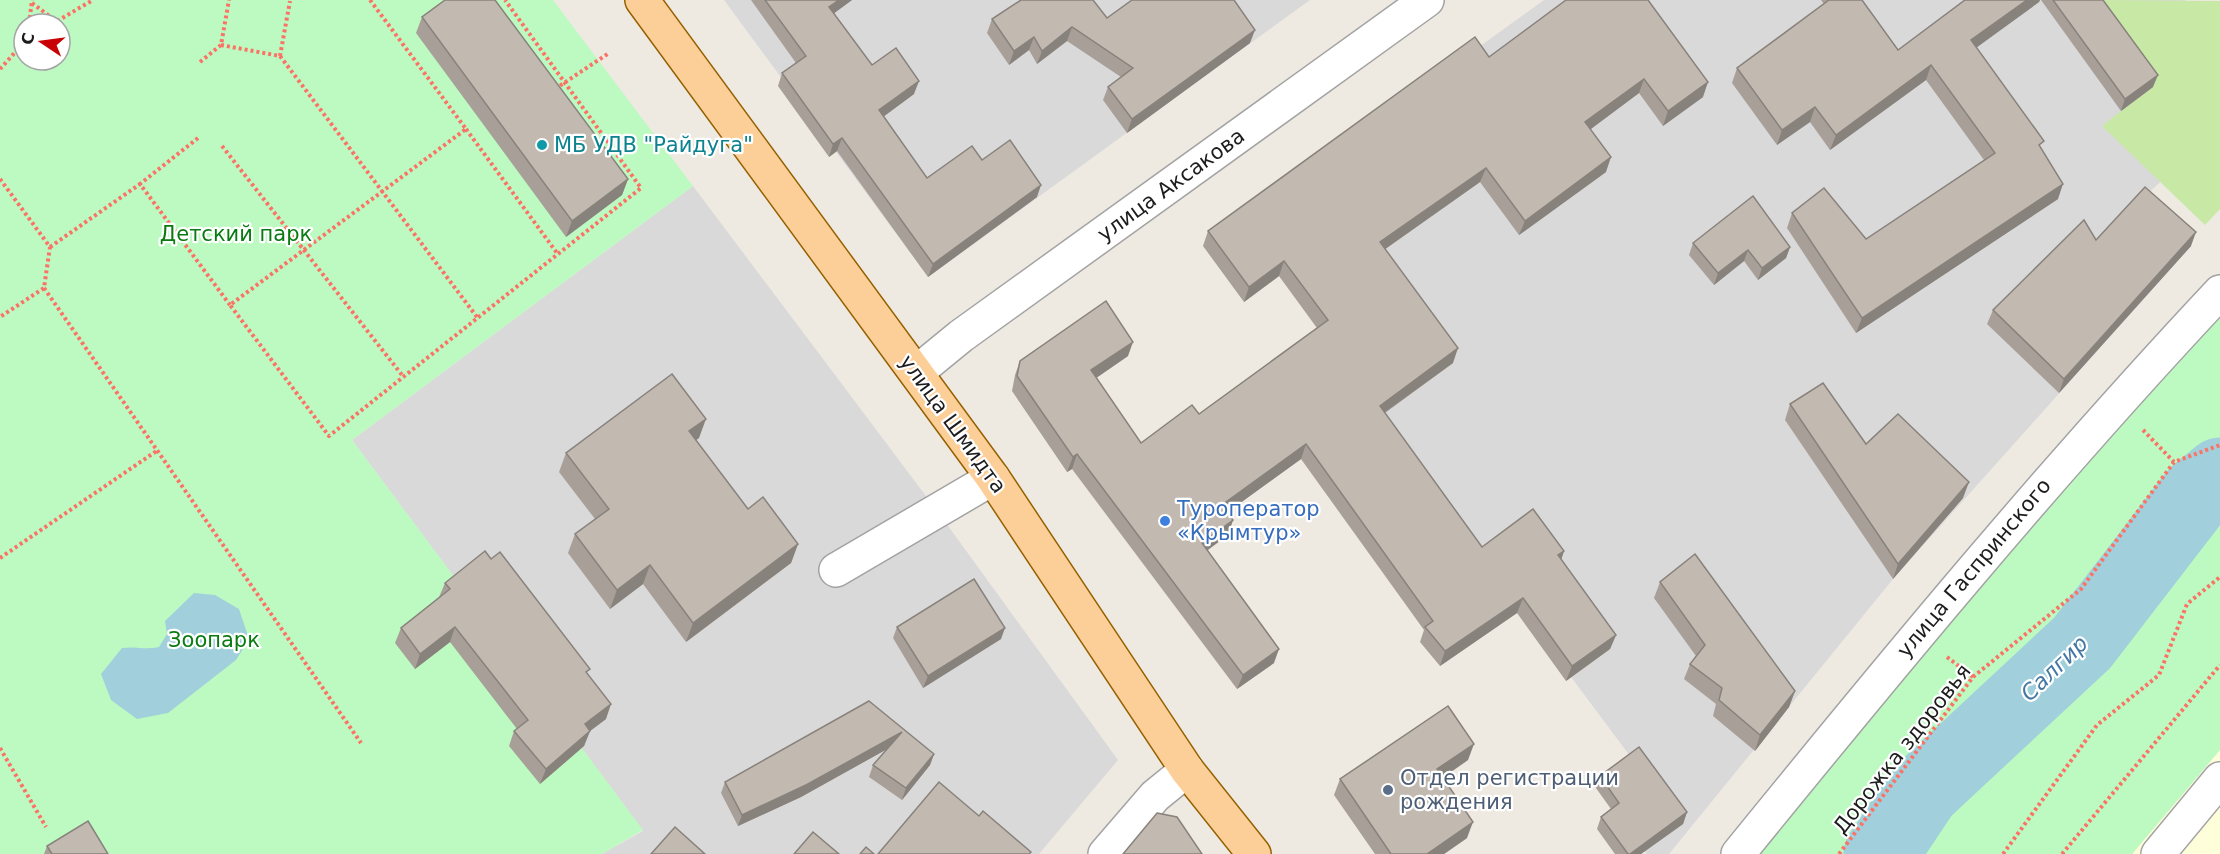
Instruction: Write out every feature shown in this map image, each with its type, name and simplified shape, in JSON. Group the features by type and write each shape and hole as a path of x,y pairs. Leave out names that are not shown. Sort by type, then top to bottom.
{"main road":[{"name":"улица Шмидта","path":"642,0 993,478 1187,770 1254,854"}],"street":[{"name":"улица Аксакова","path":"917,372 970,329 1427,0"},
{"name":"улица Гаспринского","path":"1738,854 1925,624 2116,402 2220,292"},
{"path":"836,570 993,478"},
{"path":"1105,854 1155,796 1187,770"},
{"path":"2158,854 2220,779"}],"path":[{"path":"72,12 93,0"},
{"path":"200,62 221,45 229,0"},
{"path":"280,56 289,0"},
{"path":"370,0 557,253"},
{"path":"140,184 329,436 402,375 641,188 505,0"},
{"path":"32,1 43,12"},
{"path":"221,45 280,56 477,317"},
{"path":"547,95 564,81 609,53"},
{"path":"0,69 12,56"},
{"path":"230,305 382,194 466,129"},
{"path":"50,247 140,184 198,138"},
{"path":"222,146 303,252 402,375"},
{"path":"0,179 50,247 44,288 361,743"},
{"path":"0,317 44,288"},
{"name":"Дорожка здоровья","path":"1839,854 1973,677 2081,589 2174,462 2220,445"},
{"path":"0,558 158,450"},
{"path":"2003,854 2097,724 2159,675 2187,604 2220,578"},
{"path":"2062,854 2220,665"},
{"path":"0,748 46,827"}],"shaded area":[{"path":"724,0 1310,0 928,277"},
{"path":"1544,0 2185,0 2220,126 2140,201 2191,246 1893,579 1669,854 1647,854 1596,788 1633,760 1521,610 1239,220"},
{"path":"693,186 938,512 1118,760 1039,854 602,854 643,831 352,440"},
{"path":"2220,750 2220,854 2132,854"}],"green space":[{"name":"Детский парк","path":"0,0 553,0 693,186 352,440 643,830 602,854 0,854"},
{"path":"2092,0 2220,1 2220,209 2205,225 2102,126 2121,111"},
{"path":"2220,316 2220,750 2132,854 1759,854 2109,425"}],"water":[{"path":"194,593 215,595 239,609 249,639 236,660 168,713 137,719 111,700 101,674 122,648 159,647 167,634 165,621"}],"building":[{"name":"МБ УДВ \"Райдуга\"","path":"445,0 495,0 628,179 572,221 422,17"},
{"path":"765,0 839,0 829,7 872,65 896,48 919,81 879,110 927,178 972,146 982,160 1010,140 1041,185 933,264 842,138 833,144 782,73 806,56"},
{"path":"1021,0 1093,0 1107,18 1132,0 1234,0 1255,30 1132,119 1108,87 1133,68 1072,27 1042,51 1034,37 1014,51 992,19"},
{"path":"1566,0 1648,0 1708,82 1668,111 1644,79 1585,122 1611,157 1525,221 1486,168 1380,242 1458,348 1380,406 1482,547 1533,509 1564,551 1558,555 1616,635 1572,666 1523,598 1445,651 1425,627 1433,621 1306,444 1222,505 1233,520 1202,543 1279,649 1243,675 1077,454 1073,457 1017,376 1020,361 1106,301 1133,342 1091,370 1141,443 1192,405 1199,414 1328,320 1284,261 1249,287 1208,231 1475,37 1489,57"},
{"path":"1829,0 1862,0 1898,50 1965,0 2027,0 1971,40 2044,141 2039,145 2063,184 1862,318 1792,213 1824,188 1866,239 1995,153 1931,65 1836,135 1815,107 1782,130 1737,68"},
{"path":"2053,0 2103,0 2158,75 2125,99"},
{"path":"2145,187 2196,232 2064,379 1993,310 2084,220 2096,240"},
{"path":"1753,196 1790,247 1762,268 1748,250 1718,273 1693,243"},
{"path":"672,374 706,419 689,431 748,509 763,497 798,544 693,623 650,565 617,590 575,534 609,509 566,453"},
{"path":"1823,383 1866,444 1898,414 1969,482 1898,564 1790,404"},
{"path":"485,551 491,559 500,552 590,669 586,672 611,704 585,724 590,731 546,769 514,731 528,720 455,627 420,654 401,628 450,589 445,583"},
{"path":"1695,554 1795,691 1760,735 1719,700 1722,688 1690,664 1705,645 1660,582"},
{"path":"974,579 1005,628 928,676 897,627"},
{"path":"869,701 934,754 906,788 873,765 902,732 806,785 742,815 725,782"},
{"name":"Отдел регистрации рождения","path":"1448,706 1474,744 1437,769 1473,822 1427,854 1391,854 1340,779"},
{"path":"1639,747 1687,812 1628,854 1601,817 1619,803 1600,776"},
{"path":"939,782 979,816 983,811 1031,852 1029,854 878,854"},
{"path":"1157,813 1177,817 1202,854 1123,854"},
{"path":"88,821 108,854 52,854 47,846"},
{"path":"675,827 705,854 651,854"},
{"path":"813,832 839,854 794,854"},
{"path":"866,847 874,854 860,854"}],"waterway":[{"name":"Салгир","path":"1881,854 1923,791 2082,643 2196,495 2220,475"}],"place":[{"name":"МБ УДВ \"Райдуга\"","path":"542,145"},
{"name":"Туроператор «Крымтур»","path":"1165,521"},
{"name":"Отдел регистрации рождения","path":"1388,790"}],"park label":[{"name":"Зоопарк","path":"214,640"}]}
